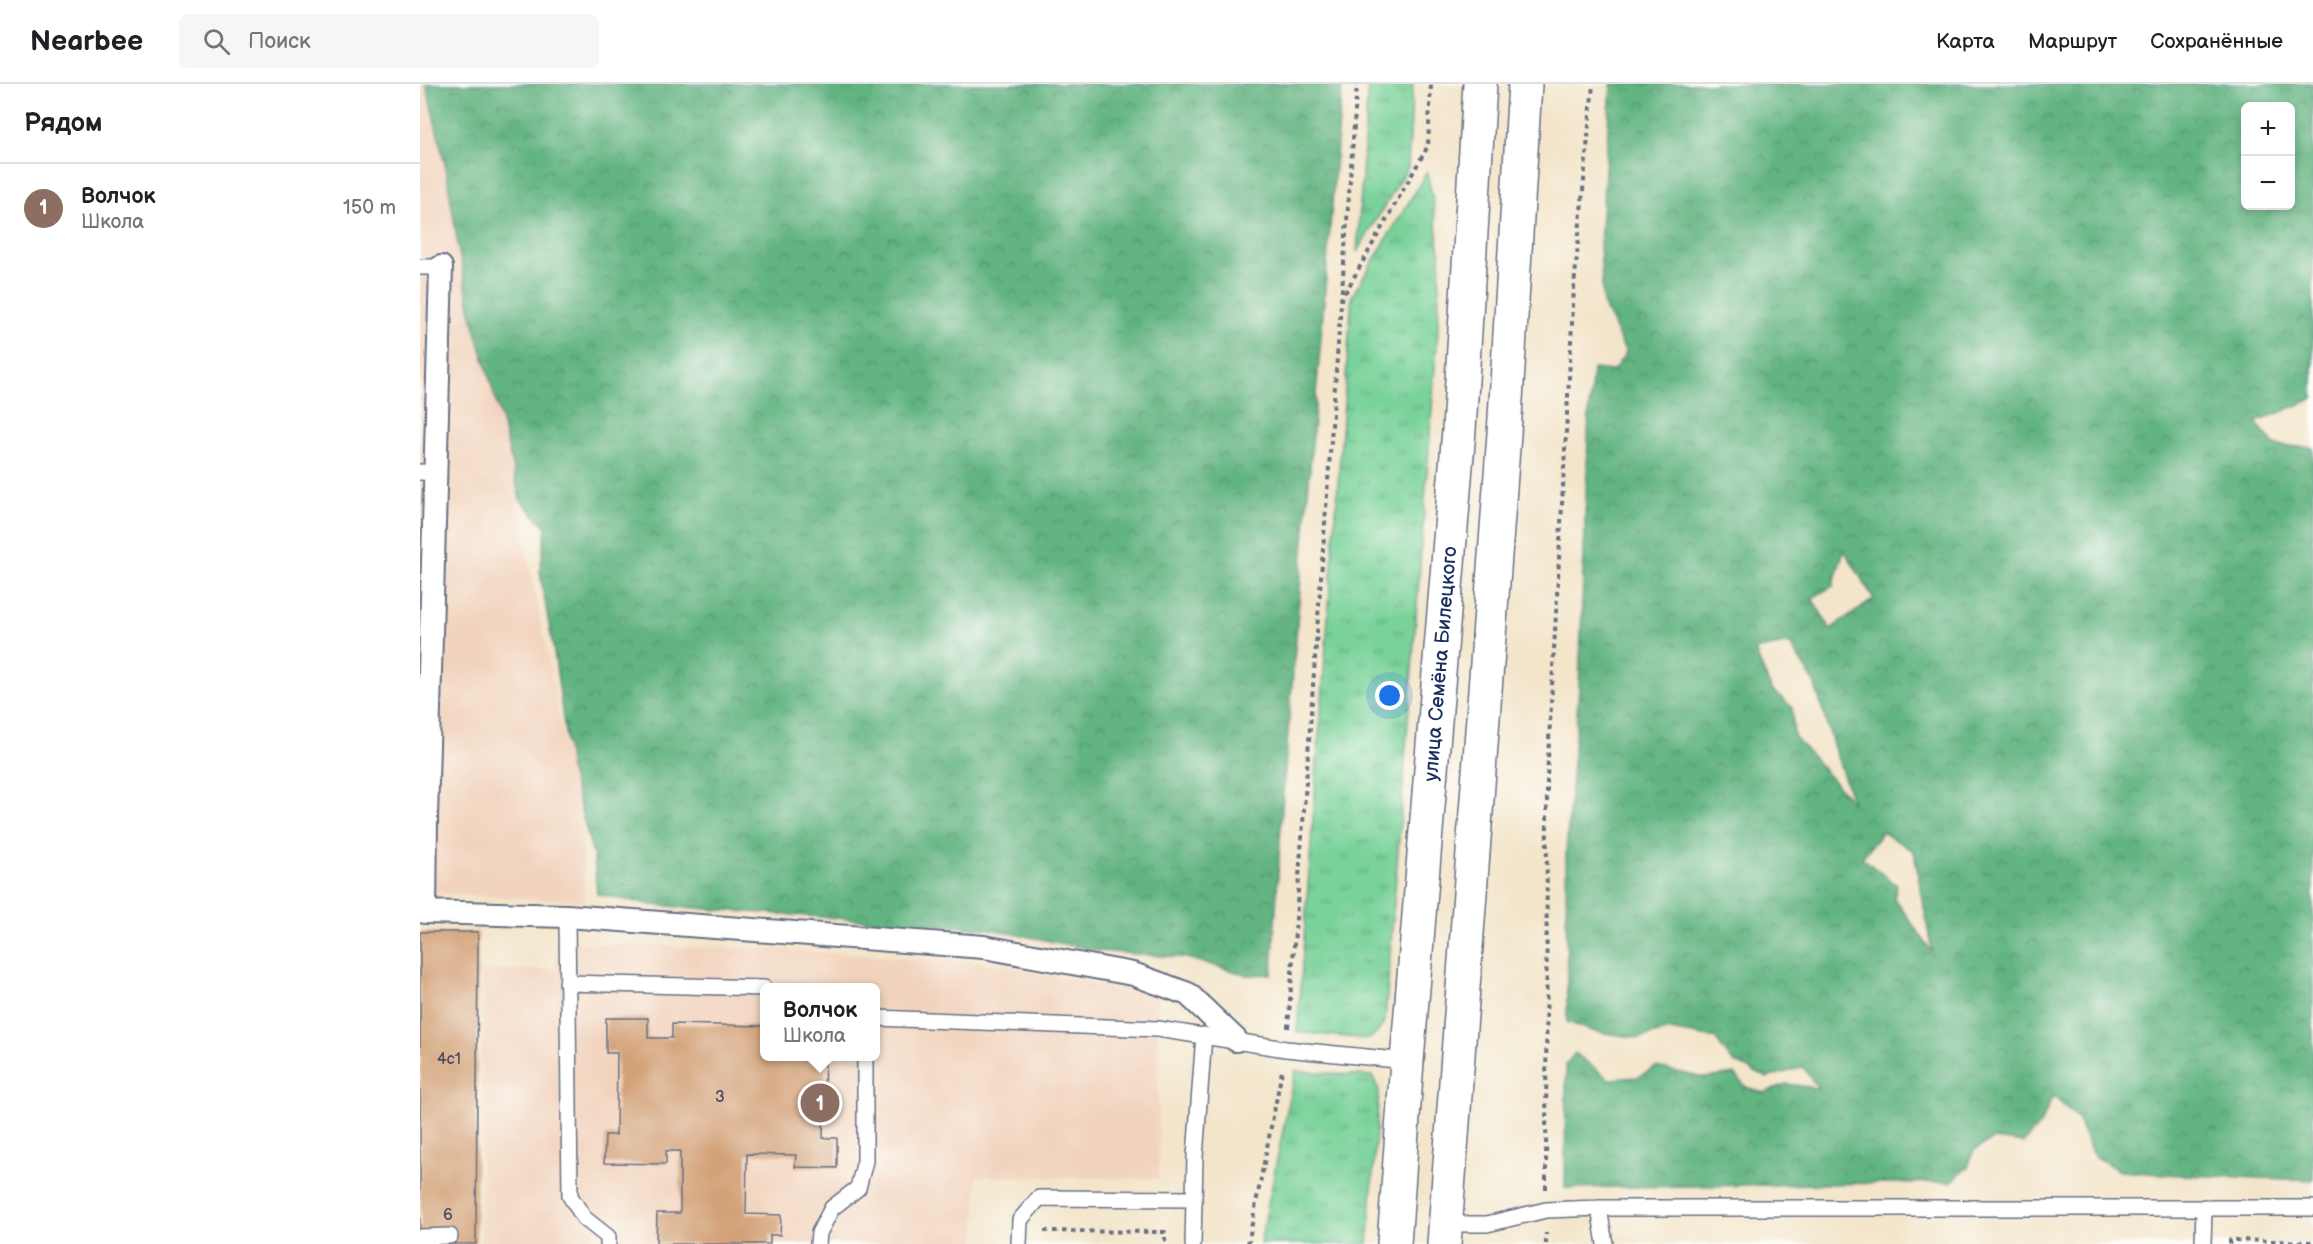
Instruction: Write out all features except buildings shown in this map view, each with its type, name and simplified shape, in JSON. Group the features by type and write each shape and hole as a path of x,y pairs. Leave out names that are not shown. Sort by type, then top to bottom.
{"main road":[{"name":"улица Семёна Билецкого","path":"1394,1244 1459,429 1480,84"},
{"path":"1445,1234 1504,434 1525,84"}],"street":[{"path":"430,267 423,912 567,916 995,949 1133,974 1188,994 1236,1040"}],"lane":[{"path":"567,916 570,1196 584,1218 608,1237 608,1244"},
{"path":"567,983 760,988"},
{"path":"880,1018 1158,1029 1286,1048 1407,1061"},
{"path":"1193,1244 1195,1156 1204,1035"},
{"path":"818,1244 819,1233 832,1208 858,1188 865,1161 865,1061"},
{"path":"1019,1244 1020,1220 1039,1198 1194,1199"},
{"path":"2203,1244 2204,1207"},
{"path":"1445,1234 1546,1210 1599,1208 2313,1208"},
{"path":"1599,1208 1605,1244"},
{"path":"420,1237 450,1236"}],"path":[{"path":"1248,1244 1286,1048 1357,84"},
{"path":"1343,296 1428,146 1431,84"},
{"path":"1546,1244 1547,777 1574,287 1593,84"},
{"path":"1044,1237 1044,1230 1165,1232 1165,1244"},
{"path":"2230,1244 2230,1240 2313,1242"}],"shaded area":[{"path":"420,84 437,84 581,830 585,902 420,892"},
{"path":"556,942 784,950 993,963 1106,987 1157,992 1159,1179 977,1176 976,1244 481,1244 481,970 556,970"}],"green space":[{"path":"426,84 1342,84 1283,793 1272,974 1247,975 1187,958 1099,951 990,929 652,905 597,894 594,858 570,771 555,658 540,573 546,527 520,500 502,422 472,317 446,169"},
{"path":"1368,84 1413,84 1408,167 1357,252"},
{"path":"1611,84 2313,84 2313,399 2256,422 2274,445 2313,448 2313,1180 2120,1171 2093,1155 2077,1118 2053,1096 2040,1125 2023,1143 1995,1139 1974,1150 1968,1167 1950,1182 1565,1188 1566,1064 1575,1053 1609,1079 1638,1077 1656,1067 1705,1078 1735,1074 1746,1087 1764,1093 1786,1084 1818,1088 1803,1067 1767,1078 1732,1061 1715,1038 1670,1030 1639,1038 1592,1031 1567,1022 1566,852 1579,688 1589,409 1593,369 1613,371 1626,353 1603,303 1600,244","holes":["1844,550 1874,599 1830,629 1812,598 1833,586","1789,643 1814,682 1853,803 1794,736 1792,707 1771,689 1755,650","1882,832 1914,851 1932,952 1894,898 1897,885 1862,858"]},
{"path":"1427,172 1440,254 1438,330 1385,1021 1377,1033 1368,1039 1297,1032 1352,296"},
{"path":"1295,1071 1372,1076 1379,1090 1368,1244 1260,1244"}],"place":[{"name":"Волчок","path":"820,1103"}]}
